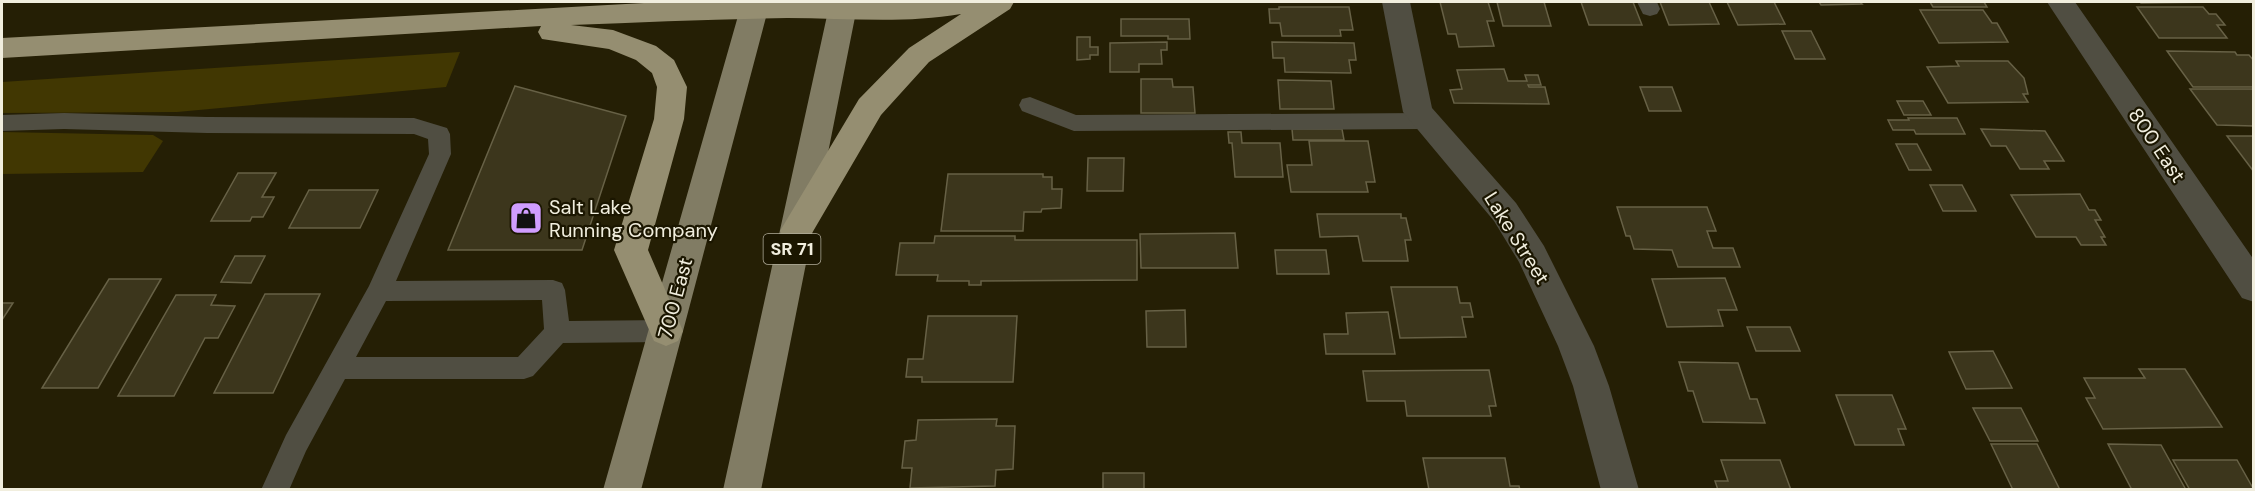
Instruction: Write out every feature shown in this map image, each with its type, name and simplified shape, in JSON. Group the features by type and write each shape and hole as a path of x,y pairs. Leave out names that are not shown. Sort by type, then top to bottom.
{"highway":[{"path":"2,48 755,5 836,4 935,9 975,2"},
{"path":"796,231 870,107 919,55 1000,2"},
{"path":"482,19 613,40 646,53 664,67 672,87 669,119 631,250 666,331"}],"main road":[{"name":"SR 71","path":"742,489 796,231 836,4"},
{"name":"700 East","path":"622,489 755,5"}],"street":[{"name":"Lake Street","path":"1396,2 1415,104 1424,121 1505,212 1532,255 1580,356 1608,442 1620,489"},
{"name":"800 East","path":"2061,2 2253,288"}],"lane":[{"path":"1030,105 1074,123 1424,121"},
{"path":"2,123 64,121 207,125 414,126 439,134 440,154 379,291 296,444 275,489"},
{"path":"379,291 553,290 557,332"},
{"path":"336,368 524,368 557,332 666,331"}],"shaded area":[{"path":"460,52 446,87 177,112 2,113 2,82"},
{"path":"2,132 153,135 163,141 143,172 2,174"}],"building":[{"path":"1440,2 1488,2 1494,21 1487,21 1494,46 1459,47 1456,34 1448,34"},
{"path":"1497,2 1544,2 1551,26 1503,26"},
{"path":"1581,2 1633,2 1642,25 1589,25"},
{"path":"1660,2 1709,2 1719,24 1669,25"},
{"path":"1727,2 1774,2 1785,24 1738,25"},
{"path":"1819,2 1860,2 1862,4 1821,5"},
{"path":"1930,2 1984,2 1987,7 1933,7"},
{"path":"2140,2 2216,2 2141,3"},
{"path":"1279,7 1349,7 1353,30 1340,30 1341,36 1282,36 1280,23 1270,23 1269,9 1279,9"},
{"path":"2137,7 2203,7 2209,14 2216,14 2225,25 2217,25 2227,38 2159,38"},
{"path":"1920,10 1983,10 1992,23 1997,23 2008,42 1939,43"},
{"path":"1121,19 1189,19 1190,39 1168,39 1168,36 1121,36"},
{"path":"1782,31 1811,31 1825,59 1795,59"},
{"path":"1077,37 1090,37 1090,47 1098,47 1098,55 1090,55 1090,59 1077,60"},
{"path":"1167,42 1167,50 1161,50 1162,64 1139,64 1139,72 1110,72 1110,43"},
{"path":"1272,42 1354,43 1356,60 1349,60 1351,73 1285,72 1284,58 1273,58"},
{"path":"2167,51 2235,52 2237,55 2249,55 2254,61 2254,87 2193,87"},
{"path":"1956,61 2008,61 2024,78 2028,94 2023,94 2028,102 1948,103 1927,67 1959,66"},
{"path":"1504,69 1508,81 1527,81 1525,75 1538,75 1541,85 1528,85 1529,87 1545,87 1549,104 1454,103 1450,90 1462,89 1457,70"},
{"path":"1141,79 1172,79 1173,87 1193,87 1195,113 1141,113"},
{"path":"1278,80 1331,81 1334,109 1280,109"},
{"path":"515,86 626,116 582,250 448,250"},
{"path":"1640,87 1672,87 1681,111 1649,111"},
{"path":"2190,89 2254,89 2254,126 2217,125"},
{"path":"1897,101 1923,101 1931,115 1904,115"},
{"path":"1908,118 1957,118 1965,134 1916,134 1914,130 1893,130 1888,120 1909,120"},
{"path":"1292,129 1342,129 1344,140 1293,140"},
{"path":"1981,129 2045,131 2064,161 2044,161 2049,169 2020,169 2006,146 1991,146"},
{"path":"1228,132 1241,132 1242,143 1280,143 1283,177 1235,177 1232,143 1229,143"},
{"path":"2227,136 2254,136 2254,172"},
{"path":"1309,141 1368,141 1375,182 1366,182 1368,192 1291,192 1287,165 1312,165"},
{"path":"1896,144 1917,144 1931,170 1909,170"},
{"path":"1088,158 1124,158 1123,191 1087,191"},
{"path":"238,173 276,173 262,197 274,197 263,217 252,217 250,221 211,221"},
{"path":"948,174 1043,174 1043,177 1052,177 1052,189 1062,189 1061,208 1042,209 1041,212 1024,212 1023,231 941,231"},
{"path":"1930,185 1962,185 1976,211 1943,211"},
{"path":"309,190 378,190 360,228 289,228"},
{"path":"2080,194 2089,210 2095,210 2101,220 2095,220 2105,237 2101,237 2106,245 2081,245 2076,237 2036,237 2011,195"},
{"path":"1617,207 1707,207 1716,231 1707,231 1713,248 1733,248 1740,267 1678,267 1672,250 1634,249 1630,236 1626,236"},
{"path":"1317,214 1401,214 1401,218 1406,218 1411,240 1405,240 1408,261 1363,261 1358,236 1320,237"},
{"path":"1235,233 1238,268 1141,268 1140,234"},
{"path":"935,236 1015,236 1015,240 1137,240 1137,280 981,281 981,285 969,285 969,281 937,281 938,275 896,275 900,243 934,243"},
{"path":"1275,250 1326,250 1329,274 1277,274"},
{"path":"235,256 265,256 251,283 221,282"},
{"path":"1725,278 1737,310 1718,310 1723,326 1667,327 1652,279"},
{"path":"109,279 161,279 98,388 42,388"},
{"path":"1391,287 1457,287 1460,303 1470,303 1473,317 1462,317 1466,337 1400,338"},
{"path":"265,294 320,294 273,393 214,393"},
{"path":"176,295 216,295 211,305 235,306 218,338 205,338 174,396 118,396"},
{"path":"2,303 13,303 2,320"},
{"path":"1185,310 1186,347 1147,347 1146,311"},
{"path":"1388,312 1395,354 1326,354 1324,334 1348,334 1346,313"},
{"path":"928,316 1017,316 1013,382 922,382 922,377 906,377 908,359 923,359"},
{"path":"1747,327 1790,327 1800,351 1756,351"},
{"path":"1993,351 2012,388 1966,389 1949,352"},
{"path":"1679,362 1738,363 1750,399 1757,399 1765,423 1703,422 1693,391 1688,391"},
{"path":"2139,369 2185,369 2222,427 2103,429 2086,398 2095,398 2084,378 2145,378"},
{"path":"1489,370 1496,406 1489,406 1491,416 1407,416 1405,401 1367,401 1363,371"},
{"path":"1836,395 1892,395 1906,429 1898,429 1904,445 1855,445"},
{"path":"1973,408 2021,408 2038,441 1990,441"},
{"path":"997,419 996,426 1015,426 1013,469 996,470 995,486 910,488 912,468 902,468 905,441 916,440 918,420"},
{"path":"1991,444 2037,444 2060,490 2013,490"},
{"path":"2108,444 2161,445 2186,490 2132,490"},
{"path":"1423,458 1505,458 1510,486 1519,486 1520,490 1429,490"},
{"path":"1721,460 1780,460 1791,490 1718,490 1715,481 1728,481"},
{"path":"2173,460 2237,460 2254,490 2190,490"},
{"path":"1103,473 1144,473 1144,490 1103,490"}],"place":[{"name":"Salt Lake Running Company","path":"526,218"}]}
